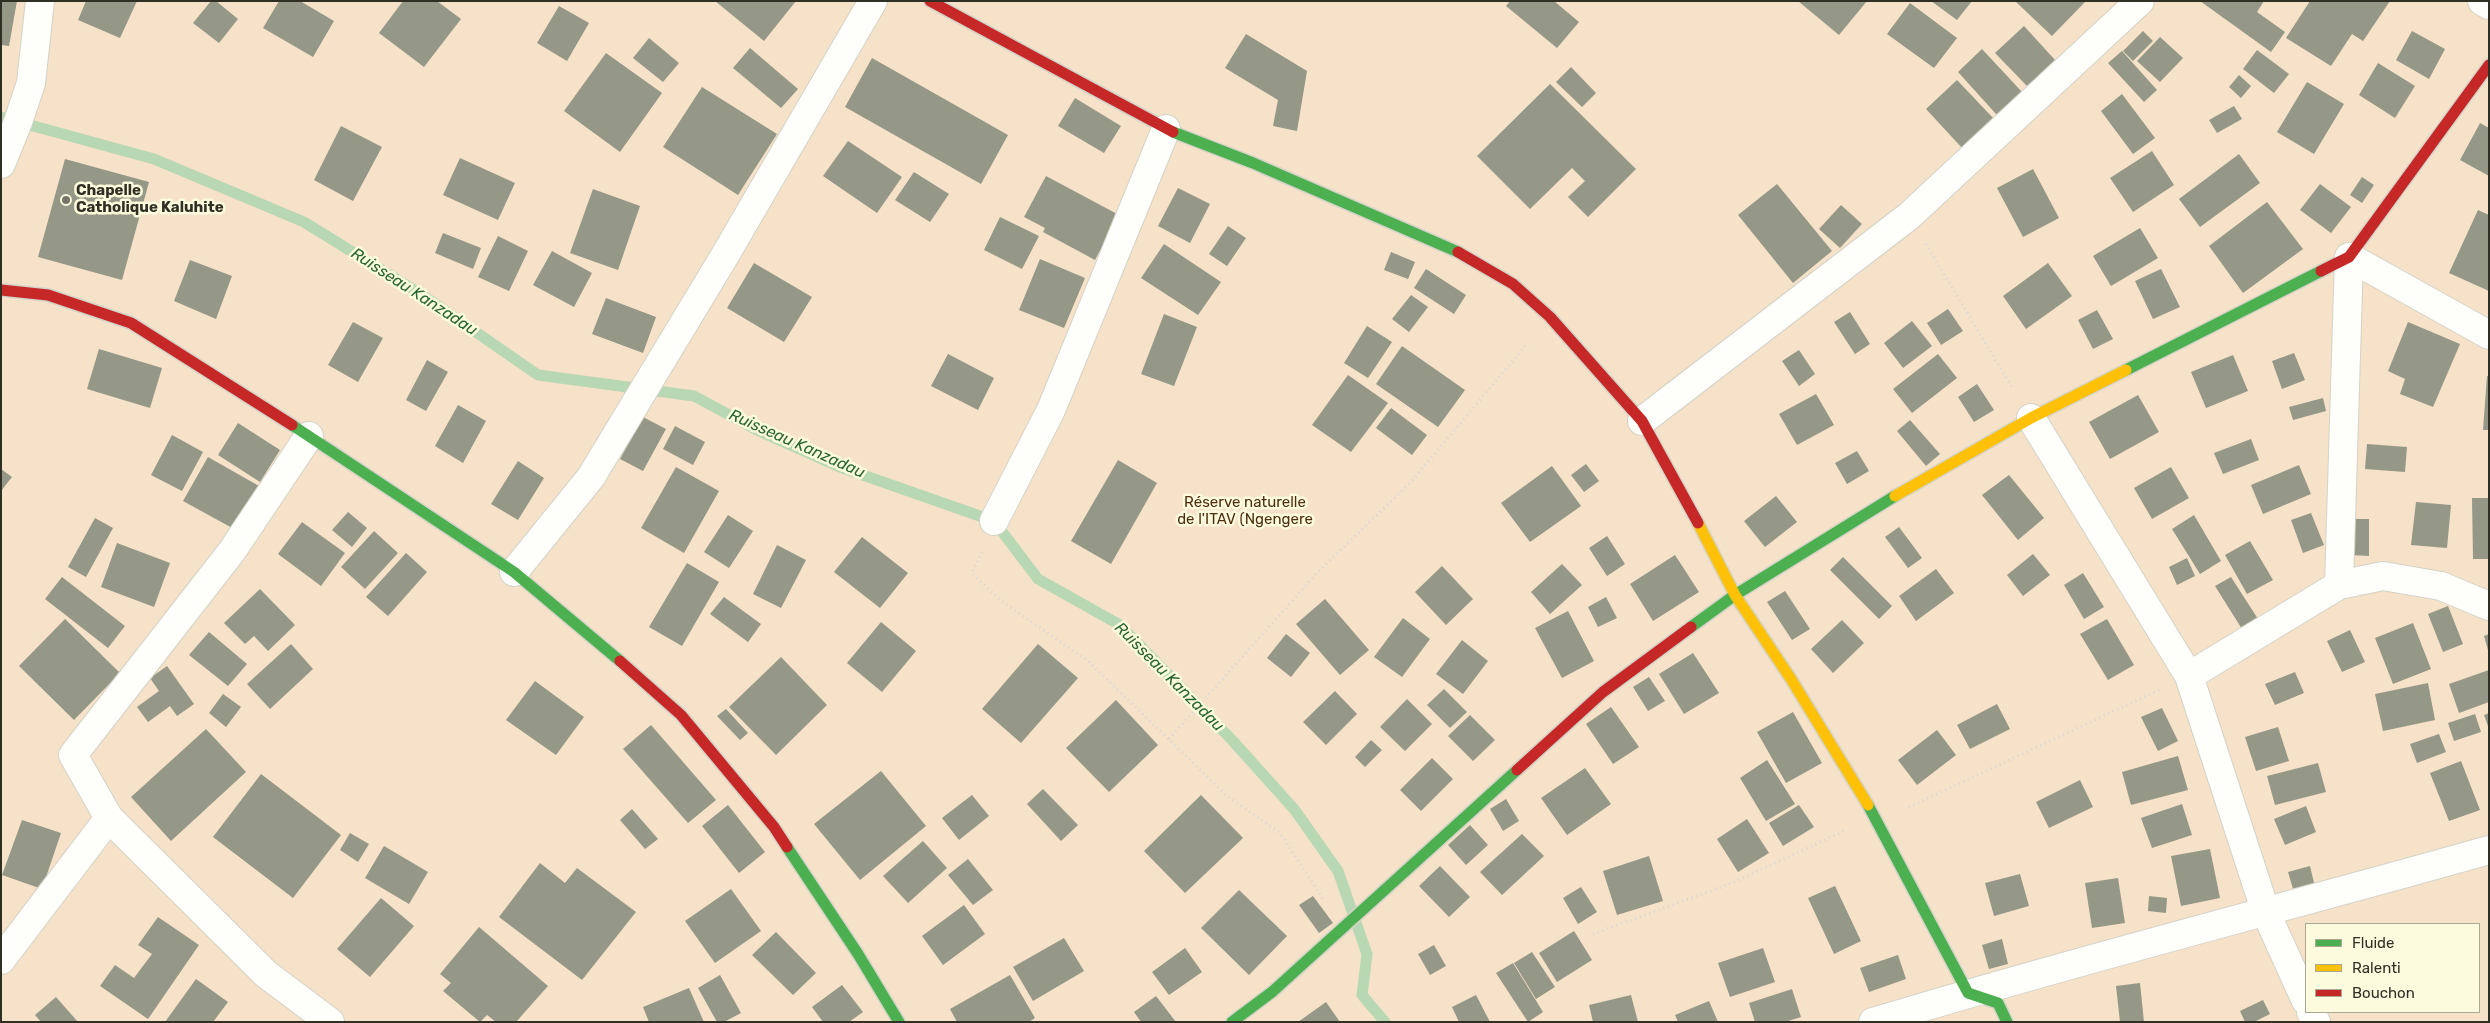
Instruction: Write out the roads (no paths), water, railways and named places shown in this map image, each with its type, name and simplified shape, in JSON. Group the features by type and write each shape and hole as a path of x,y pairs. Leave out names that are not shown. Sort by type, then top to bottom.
{"street":[{"path":"1,164 18,122 31,82 40,1"},
{"path":"514,572 592,477 724,257 873,1"},
{"path":"930,1 1166,129 1253,163 1316,192 1457,251 1513,284 1550,317 1642,421 1736,594 1792,679 1878,821 1968,993 1998,1003 2007,1022"},
{"path":"1642,421 1909,216 2140,1"},
{"path":"2482,1 2489,5"},
{"path":"1232,1022 1272,992 1603,692 1736,594 1924,478 2031,418 2350,257 2489,65"},
{"path":"994,521 1051,410 1166,129"},
{"path":"2350,257 2489,335"},
{"path":"2339,585 2350,257"},
{"path":"1,290 48,295 131,323 309,436 514,572 587,631 681,715 774,827 858,954 899,1022"},
{"path":"2031,418 2189,676 2266,913 2305,999"},
{"path":"309,436 232,551 73,756 109,818 266,974 330,1022"},
{"path":"2189,676 2339,585 2383,576 2441,586 2489,606"},
{"path":"1,960 109,818"},
{"path":"1873,1022 1968,993 2266,913 2489,850"}],"waterway":[{"name":"Ruisseau Kanzadau","path":"1,117 154,159 304,222 425,297 538,375 694,396 759,431 840,467 994,521 1038,579 1120,625 1232,740 1294,809 1338,871 1367,954 1362,995 1385,1022"}],"place":[{"name":"Chapelle Catholique Kaluhite","path":"66,200"}],"park label":[{"name":"Réserve naturelle de l'ITAV (Ngengere","path":"1245,512"}]}
